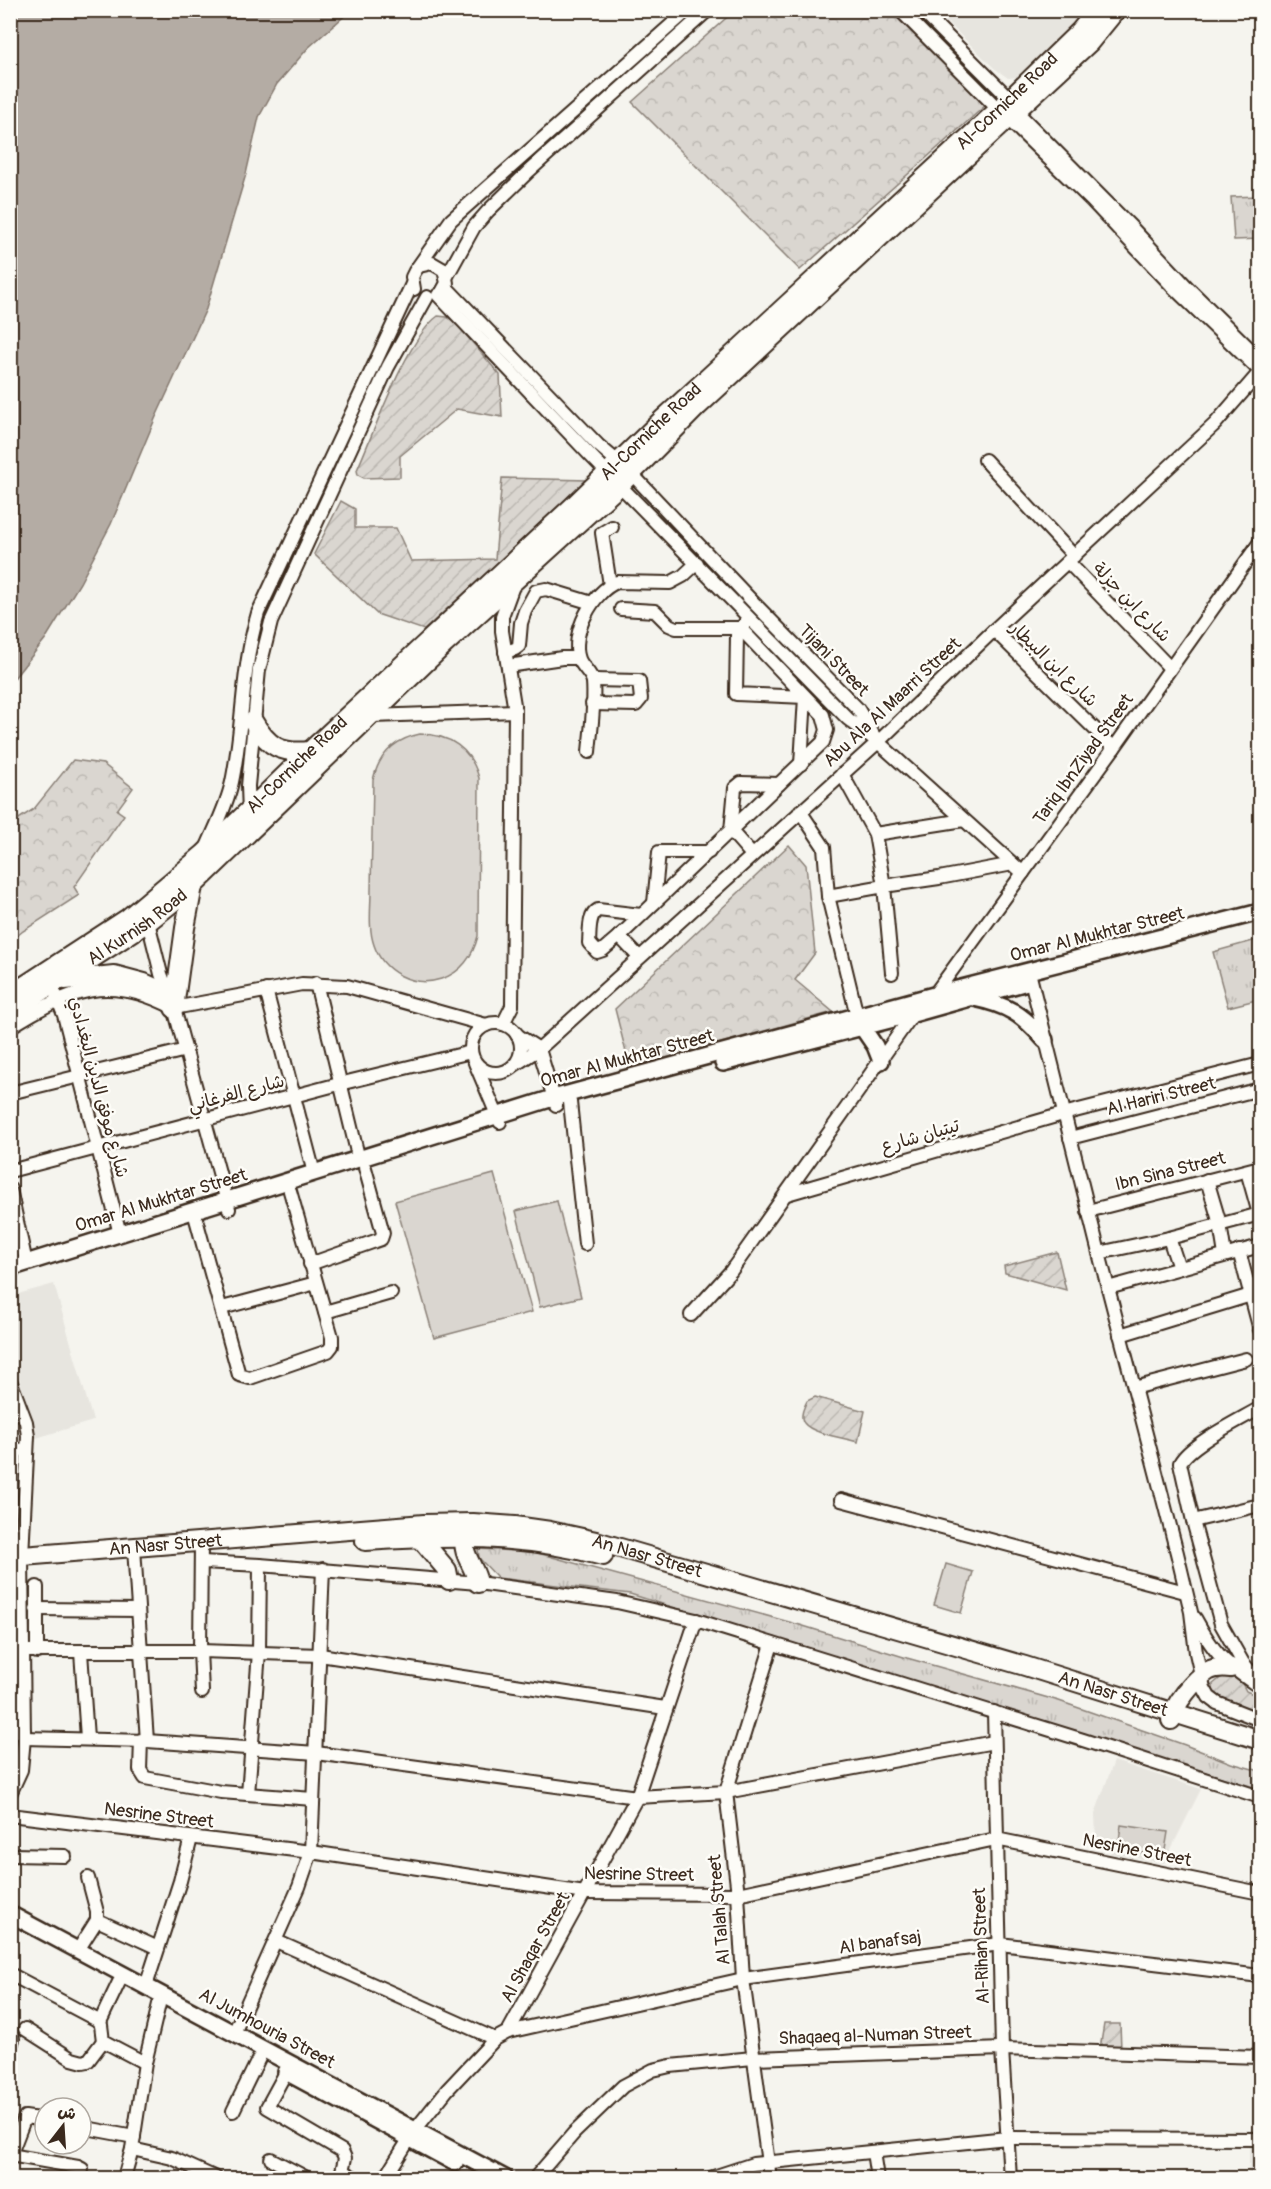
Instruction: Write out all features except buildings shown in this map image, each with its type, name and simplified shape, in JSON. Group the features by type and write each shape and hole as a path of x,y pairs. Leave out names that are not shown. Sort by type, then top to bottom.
{"highway":[{"name":"Al-Corniche Road","path":"204,854 310,751 619,473 695,409 1008,110 1097,10"},
{"name":"Al-Corniche Road","path":"1008,110 1089,44 1116,10"},
{"name":"Al-Corniche Road","path":"252,829 582,518 619,473"},
{"path":"254,721 262,736 276,747 292,753 310,751"},
{"name":"Al Kurnish Road","path":"10,1012 56,988 148,922 193,886 252,829"},
{"name":"Al Kurnish Road","path":"10,995 128,918 204,854"},
{"path":"56,988 114,975 144,983 171,1001 193,886"},
{"name":"An Nasr Street","path":"202,1552 424,1524 473,1523 550,1531 684,1565 1172,1716 1260,1749"},
{"path":"465,1537 465,1554 474,1568 478,1583"},
{"path":"420,1538 446,1567 449,1580"},
{"name":"An Nasr Street","path":"16,1561 135,1551 202,1552 420,1538 513,1538 593,1553 698,1581 1260,1740"},
{"path":"1172,1716 1179,1701 1201,1677 1215,1668 1231,1668"}],"main road":[{"name":"Omar Al Mukhtar Street","path":"859,1021 913,1014 1030,976 1260,912"},
{"name":"Omar Al Mukhtar Street","path":"10,1268 120,1234 290,1191 362,1164 499,1119 859,1021 934,995 1030,976 1260,923"},
{"path":"971,997 1008,1007 1022,1016 1045,1040"},
{"path":"859,1021 875,1046 881,1061"},
{"name":"Omar Al Mukhtar Street","path":"10,1277 196,1219 314,1173 362,1164"},
{"name":"Al Jumhouria Street","path":"10,1914 234,2033 412,2134 484,2178"},
{"name":"Al Jumhouria Street","path":"10,1926 286,2072 505,2178"}],"street":[{"path":"204,854 232,785 247,655 258,613 412,284 412,277 451,220 688,10"},
{"path":"252,829 248,810 248,786 263,646 299,558 388,367 440,289 474,227 488,211 529,171 708,10"},
{"path":"900,10 1132,228 1195,296 1260,359"},
{"path":"921,10 1008,110 1091,200 1183,297 1260,372"},
{"path":"420,266 432,263 439,265 440,289"},
{"path":"412,284 416,292 440,289"},
{"name":"Tijani Street","path":"440,289 598,445 619,473 697,563 811,661 858,709 878,742"},
{"name":"Abu Ala Al Maarri Street","path":"516,1064 539,1049 878,742 994,630 1215,424 1260,372"},
{"name":"شارع ابن جزلة","path":"985,460 1170,668"},
{"name":"Tijani Street","path":"619,473 748,609 800,670 848,719 878,742"},
{"path":"610,585 602,532 612,527"},
{"name":"Tariq IbnZiyad Street","path":"934,995 1114,748 1260,542"},
{"path":"286,551 299,558"},
{"path":"590,752 593,680 578,658 583,617 592,603 610,585 617,582 670,583 683,576 697,563"},
{"path":"503,1024 512,1006 515,711 505,652 502,616 506,601 516,582"},
{"path":"505,652 519,646 521,623 536,591 546,589 592,603"},
{"path":"621,609 655,611 669,625 676,628 740,628 823,715 827,730 823,742 801,764 619,936 603,950 597,952 589,943 591,916 594,912 598,910 641,915"},
{"path":"748,609 736,635 736,694 805,697"},
{"name":"شارع ابن البيطار","path":"994,630 1114,748"},
{"path":"508,666 562,658 578,658"},
{"path":"800,670 811,661"},
{"path":"592,704 636,705 641,699 639,681 593,680"},
{"path":"243,694 257,693"},
{"path":"801,764 805,697"},
{"path":"372,716 515,711"},
{"path":"878,742 1023,873"},
{"path":"842,774 875,834 884,886 892,973"},
{"path":"752,855 731,831 737,784 779,784"},
{"path":"801,811 824,847 828,896 859,1021"},
{"path":"875,834 964,820"},
{"path":"654,903 659,852 709,852"},
{"path":"828,896 1013,864"},
{"path":"148,922 228,1205"},
{"path":"619,936 639,957"},
{"path":"1030,976 1063,1114 1177,1552 1191,1612 1201,1677 1206,1693 1212,1700 1260,1720"},
{"path":"171,1001 316,983 347,986 486,1025 503,1024 539,1049 560,1102 585,1244"},
{"path":"310,1264 381,1239 383,1233 339,1084 316,983"},
{"path":"10,1027 56,988"},
{"name":"شارع موفق الدين البغدادي","path":"56,988 120,1234"},
{"path":"266,990 314,1173"},
{"path":"691,1315 731,1271 788,1194 913,1014"},
{"path":"486,1025 475,1033 471,1045 473,1057 499,1119"},
{"path":"473,1057 480,1068 495,1074 510,1069 516,1064 521,1049 517,1035"},
{"path":"10,1094 186,1050"},
{"name":"شارع الفرغاني","path":"10,1171 339,1084 473,1057"},
{"name":"تيتيان شارع","path":"788,1194 1063,1114 1260,1064"},
{"name":"Al Hariri Street","path":"1070,1138 1260,1089"},
{"name":"Ibn Sina Street","path":"1088,1211 1260,1167"},
{"path":"1099,1253 1260,1215 1247,1171"},
{"path":"1207,1180 1220,1224 1225,1255"},
{"path":"10,1189 26,1263"},
{"path":"196,1219 239,1375 250,1378 328,1351 332,1346 332,1337 290,1191"},
{"path":"1169,1238 1179,1268"},
{"path":"1108,1287 1260,1246"},
{"path":"1239,1251 1260,1330"},
{"path":"222,1308 316,1283"},
{"path":"325,1312 391,1293"},
{"path":"1120,1335 1251,1295"},
{"path":"1134,1388 1246,1359"},
{"path":"10,1380 26,1422 27,1449 24,1493 17,1530 16,1561 18,1656 24,1735 21,1770 10,1794"},
{"path":"1260,1408 1184,1455 1180,1463 1221,1624 1243,1663 1260,1683"},
{"path":"10,1451 27,1449"},
{"path":"10,1494 24,1493"},
{"path":"841,1500 1185,1592"},
{"path":"1193,1521 1260,1505"},
{"path":"135,1551 144,1741 140,1770 145,1778 210,1791 313,1799"},
{"path":"202,1692 200,1651 202,1552 260,1564 478,1583 617,1602 696,1620 1260,1797"},
{"path":"248,1794 259,1652 260,1564"},
{"path":"234,2033 299,1887 310,1852 323,1569"},
{"path":"36,1587 37,1652"},
{"path":"36,1609 138,1610"},
{"path":"1191,1612 1211,1647 1231,1668 1260,1688"},
{"name":"Al Shaqar Street","path":"385,2178 412,2134 447,2090 495,2039 508,2032 637,1797 696,1620"},
{"name":"Al Talah Street","path":"770,2178 743,1979 738,1894 726,1792 772,1644"},
{"path":"18,1656 37,1652 200,1651 320,1655 665,1708"},
{"path":"81,1652 87,1738"},
{"name":"Al-Rihan Street","path":"994,1712 1002,2049 1010,2178"},
{"path":"10,1731 24,1735 316,1753 637,1797 726,1792 994,1742"},
{"name":"Nesrine Street","path":"10,1815 310,1852 585,1893 738,1894 996,1839 1260,1893"},
{"path":"146,1986 191,1838"},
{"path":"10,1855 65,1857"},
{"path":"78,1950 97,1920 88,1878"},
{"path":"97,1920 158,1948"},
{"path":"276,1941 495,2039"},
{"name":"Al banafsaj","path":"508,2032 743,1979 1000,1944 1260,1976"},
{"path":"10,1974 100,2022"},
{"path":"25,2029 78,2061 88,2061 103,2041 100,2022 119,1982"},
{"path":"124,2178 133,2143 145,2063 159,2004"},
{"path":"10,2036 13,2039 10,2049"},
{"path":"103,2041 145,2063"},
{"name":"Shaqaeq al-Numan Street","path":"536,2178 593,2113 623,2086 636,2077 670,2066 753,2058 1002,2049 1260,2057"},
{"path":"233,2111 259,2058"},
{"path":"286,2072 267,2107 342,2151 345,2158 340,2175 355,2178"},
{"path":"33,2118 25,2117 11,2155 78,2167 82,2169 81,2178"},
{"path":"93,2131 172,2158 212,2178"},
{"path":"710,2178 738,2168 768,2163 1007,2138 1260,2139"},
{"path":"873,2152 877,2178"},
{"path":"271,2159 308,2178"}],"shaded area":[{"path":"11,10 350,11 308,48 277,84 259,117 246,174 206,309 155,419 111,524 80,583 46,638 11,682"},
{"path":"936,11 1085,11 1019,77 1008,78 994,68"},
{"path":"54,1284 93,1421 36,1438 11,1350 11,1296"},
{"path":"1114,1761 1201,1789 1164,1863 1110,1853 1113,1844 1096,1840 1095,1814"},
{"path":"1249,2142 1260,2142 1260,2178 1247,2172"}],"green space":[{"path":"889,10 986,105 800,270 632,102 734,11"},
{"path":"1260,196 1260,239 1234,240 1231,197"},
{"path":"438,316 454,321 500,375 502,417 457,409 400,456 400,477 364,478 358,475 357,470 392,387 426,327"},
{"path":"502,478 587,480 424,630 377,614 314,554 341,501 355,509 355,528 396,528 411,561 495,559"},
{"path":"420,734 441,737 458,745 471,759 479,778 478,936 469,957 455,973 430,981 410,979 400,975 384,963 374,945 370,925 373,780 379,763 389,749 411,736"},
{"path":"73,760 103,764 133,788 117,810 124,815 74,887 79,895 11,941 11,824 34,809"},
{"path":"789,845 806,865 815,953 795,980 833,1012 630,1068 615,1009"},
{"path":"1260,939 1260,999 1228,1007 1213,952"},
{"path":"494,1174 532,1312 434,1338 395,1201"},
{"path":"557,1201 581,1297 540,1307 516,1211"},
{"path":"1057,1252 1066,1290 1005,1273 1004,1266"},
{"path":"815,1397 865,1411 858,1442 821,1433 804,1423 802,1415 807,1401"},
{"path":"478,1549 534,1552 800,1625 1059,1701 1231,1763 1260,1771 1260,1789 630,1594 498,1578 479,1558"},
{"path":"946,1564 973,1572 961,1613 934,1605"},
{"path":"1223,1676 1239,1678 1246,1691 1260,1697 1260,1717 1215,1695 1213,1684"},
{"path":"1121,1825 1168,1832 1164,1856 1118,1849"},
{"path":"1104,2024 1120,2024 1121,2049 1100,2049"}]}
